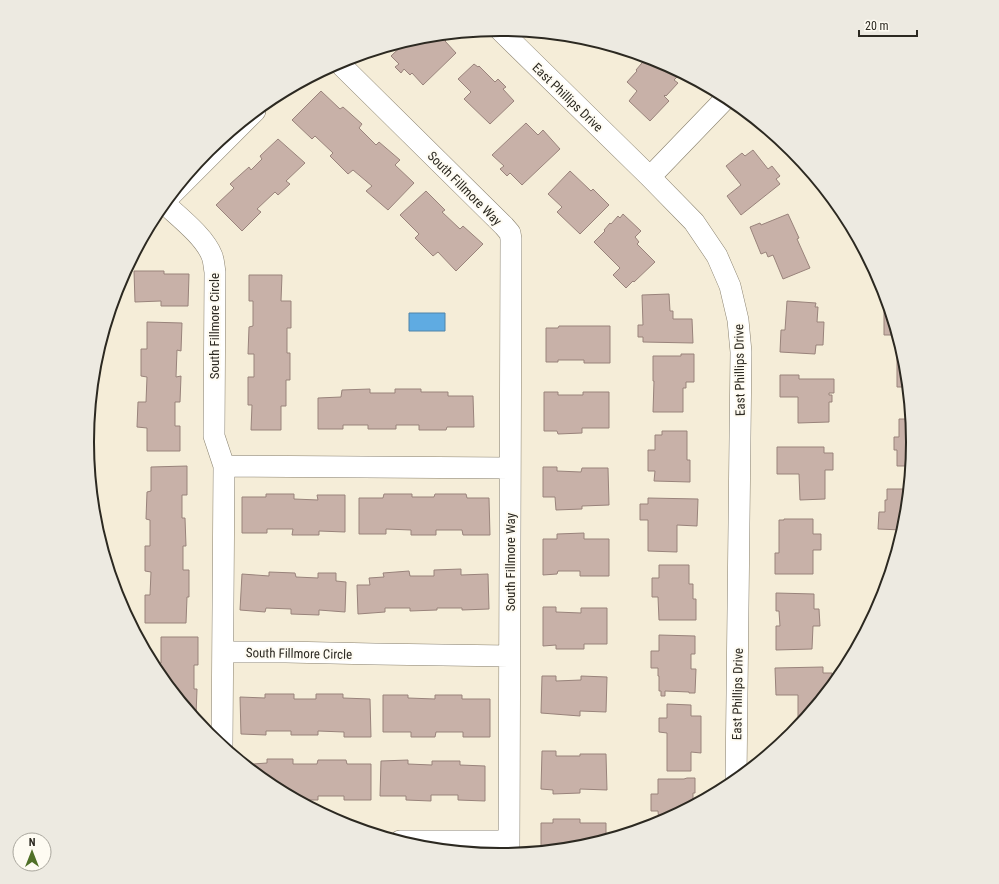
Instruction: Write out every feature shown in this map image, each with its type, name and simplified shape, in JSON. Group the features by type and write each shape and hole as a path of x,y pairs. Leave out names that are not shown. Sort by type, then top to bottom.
{"street":[{"name":"East Phillips Drive","path":"506,36 694,222 717,256 730,286 738,320 741,360 736,772"},
{"name":"South Fillmore Way","path":"343,67 510,233 512,247 509,848"},
{"path":"650,177 722,102"},
{"name":"South Fillmore Circle","path":"168,207 199,236 209,248 214,261 214,436 224,466 222,738"},
{"path":"224,466 510,468"},
{"name":"South Fillmore Circle","path":"223,652 509,656"},
{"name":"South Fillmore Way","path":"439,843 506,848"}],"water":[{"path":"409,313 445,313 445,331 409,331"}],"building":[{"path":"447,39 445,41 456,53 423,85 412,73 410,75 404,69 401,73 395,67 399,64 391,56 398,49"},
{"path":"642,62 677,77 674,80 678,83 666,96 664,96 669,101 650,121 629,101 637,91 627,82 637,71 636,70"},
{"path":"474,64 478,67 479,66 495,82 498,79 506,87 503,89 514,101 490,124 464,99 471,92 458,79"},
{"path":"321,91 340,109 343,107 362,124 359,128 376,145 379,142 400,160 395,165 414,183 388,210 366,191 372,186 353,170 348,174 330,156 333,153 315,136 312,139 292,120"},
{"path":"526,123 538,135 543,130 560,149 522,185 510,173 507,176 500,169 504,166 492,155"},
{"path":"278,139 305,163 286,181 290,184 278,195 275,192 257,209 261,212 242,231 216,205 234,188 230,184 249,167 251,170 262,159 260,156"},
{"path":"753,150 768,169 772,166 780,176 776,179 780,184 741,215 727,196 741,185 726,166 742,153 745,156"},
{"path":"570,171 591,191 593,189 609,205 580,234 557,212 562,207 548,194"},
{"path":"426,191 445,210 442,212 460,229 463,226 483,244 456,271 438,252 433,256 415,238 419,234 400,215"},
{"path":"623,214 641,231 635,237 639,242 637,244 655,262 626,288 613,275 620,268 594,242 605,231 604,230 610,223 611,224 618,216 620,218"},
{"path":"788,214 810,268 783,279 773,255 768,257 766,252 761,254 750,227 760,223 761,225"},
{"path":"134,271 164,271 164,274 189,274 188,306 161,306 161,301 135,302"},
{"path":"249,275 282,275 281,301 291,301 291,328 287,328 287,353 290,353 290,380 286,380 286,406 281,406 281,430 251,430 252,405 248,405 248,377 254,377 254,354 248,354 249,327 253,326 253,301 249,301"},
{"path":"669,294 670,311 673,311 673,319 692,319 693,343 643,342 643,337 638,337 638,325 643,325 642,295"},
{"path":"787,301 816,303 815,307 818,307 817,322 824,322 823,345 816,345 815,354 780,352 781,330 785,330"},
{"path":"884,311 891,335 884,335"},
{"path":"147,322 182,323 181,351 177,350 176,377 181,376 180,402 175,402 175,426 180,426 180,451 147,451 147,428 137,427 138,402 146,402 147,377 141,376 141,349 147,349"},
{"path":"559,326 610,326 610,363 584,363 584,360 558,360 558,362 546,362 546,328 558,328"},
{"path":"681,354 694,354 694,382 686,382 686,388 683,388 683,412 653,412 653,356 681,356"},
{"path":"897,359 902,387 897,387"},
{"path":"780,375 799,375 799,379 834,379 834,393 829,393 829,395 832,395 832,402 829,402 829,422 798,423 798,397 780,397"},
{"path":"370,389 370,393 395,393 395,389 421,389 421,392 448,392 448,396 473,396 474,427 447,427 446,430 419,430 419,425 396,425 396,429 368,429 368,425 343,425 343,429 318,429 318,398 341,397 342,390"},
{"path":"544,392 558,392 558,395 583,395 583,392 609,392 609,428 582,428 582,433 558,434 557,431 544,431"},
{"path":"899,419 905,419 905,466 897,466 897,450 894,450 894,437 899,437"},
{"path":"662,431 687,431 687,460 690,460 690,482 654,481 655,471 648,471 648,450 655,450 655,435 662,435"},
{"path":"777,447 824,447 824,453 833,453 833,470 825,470 825,499 800,500 799,474 777,474"},
{"path":"187,466 187,495 182,495 182,518 185,518 186,546 183,546 183,570 189,570 189,597 187,597 186,623 145,623 145,595 150,595 151,572 145,571 145,546 150,546 150,520 146,519 147,492 151,491 151,467"},
{"path":"543,467 557,467 557,471 581,472 582,468 608,468 609,505 582,506 582,509 556,510 555,497 543,497"},
{"path":"887,489 903,489 896,530 878,529 879,512 885,512 885,500 887,500"},
{"path":"266,494 294,494 294,499 318,500 317,495 345,495 345,532 319,531 319,535 292,535 293,529 267,529 267,533 242,533 242,497 266,497"},
{"path":"384,494 412,494 412,497 434,497 435,494 466,494 467,498 489,498 490,535 463,535 462,530 436,530 436,535 411,535 411,530 386,529 386,534 359,534 359,498 383,498"},
{"path":"648,498 698,499 697,526 677,525 677,552 648,551 648,520 640,520 640,504 648,504"},
{"path":"813,519 813,534 821,534 821,550 813,550 813,574 775,574 775,553 779,553 779,520"},
{"path":"584,533 584,539 609,539 609,576 580,576 580,571 558,571 557,574 543,575 543,539 557,539 557,534"},
{"path":"659,565 689,565 689,584 693,584 693,599 696,599 696,620 659,620 658,597 652,597 652,578 659,578"},
{"path":"461,569 461,575 488,574 489,609 462,610 462,608 437,608 437,610 410,611 410,608 385,608 385,612 358,614 357,585 370,585 369,578 384,577 383,573 409,571 410,576 434,576 434,570"},
{"path":"269,572 295,573 296,577 318,578 318,573 336,573 336,581 346,582 345,612 319,610 319,615 291,614 291,609 266,608 265,612 240,610 242,574 269,576"},
{"path":"776,593 814,594 814,609 819,609 820,626 813,626 812,649 776,650 776,626 780,626 779,611 776,611"},
{"path":"543,607 556,607 556,612 581,613 581,608 607,608 607,644 584,644 584,649 556,649 556,645 543,646"},
{"path":"659,635 695,636 695,654 691,654 691,669 696,669 695,693 665,691 665,696 661,696 661,691 659,691 658,668 651,668 651,651 659,651"},
{"path":"161,637 198,637 198,665 194,665 194,689 197,689 196,712 162,668 159,663 161,663"},
{"path":"823,667 823,673 832,673 832,675 798,717 798,695 776,695 775,668"},
{"path":"542,676 556,676 556,681 581,680 581,676 607,677 606,712 580,711 580,716 541,713"},
{"path":"265,694 294,694 294,699 316,699 316,694 343,694 343,698 370,699 371,737 344,737 344,732 318,731 318,735 291,735 291,731 266,731 266,735 241,734 240,697 265,698"},
{"path":"383,695 408,695 408,698 435,699 435,695 462,695 462,699 490,699 490,737 463,737 463,732 436,732 435,737 411,737 411,732 383,732"},
{"path":"667,704 691,705 691,716 701,716 701,753 691,752 691,771 667,771 667,733 659,732 659,718 667,718"},
{"path":"542,751 556,751 556,756 606,754 607,790 580,789 580,793 553,794 553,790 541,789"},
{"path":"267,759 293,759 293,764 317,764 318,760 346,760 347,764 371,764 371,800 344,800 344,796 318,796 318,800 308,800 274,780 253,765 267,763"},
{"path":"408,760 408,764 432,765 432,761 460,761 460,765 485,766 485,801 458,800 458,795 431,795 431,801 406,800 406,796 380,796 381,761"},
{"path":"695,778 695,793 693,793 693,799 658,815 658,811 651,811 651,794 658,794 658,779"},
{"path":"553,819 580,819 580,823 606,823 606,834 579,840 541,846 541,823 553,823"}]}
